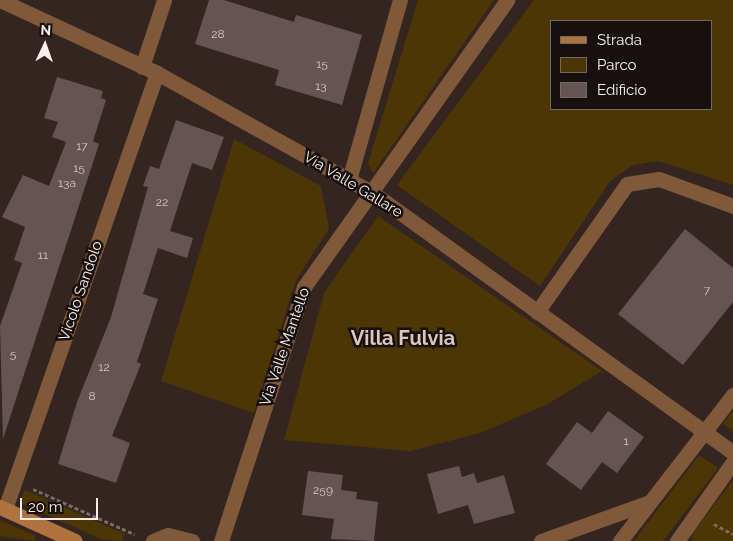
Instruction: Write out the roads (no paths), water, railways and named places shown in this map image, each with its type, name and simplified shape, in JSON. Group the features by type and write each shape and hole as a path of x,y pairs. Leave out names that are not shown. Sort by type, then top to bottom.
{"main road":[{"path":"2,508 67,539"}],"street":[{"name":"Via Valle Gallare","path":"0,0 157,73 373,193 733,453"},
{"path":"142,67 164,0"},
{"path":"349,180 400,0"},
{"name":"Via Valle Mantello","path":"221,541 304,287 373,193 507,0"},
{"name":"Vicolo Sandolo","path":"2,508 14,481 157,73"},
{"path":"538,312 627,184 659,179 733,206"},
{"path":"620,541 733,395"},
{"path":"677,541 733,462"},
{"path":"541,541 650,502"},
{"path":"148,539 168,535 192,541"}],"district":[{"name":"Villa Fulvia","path":"403,338"}]}
